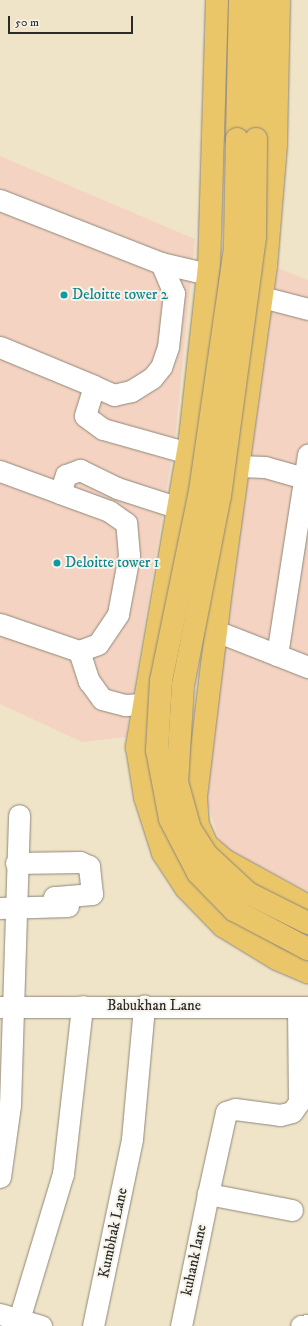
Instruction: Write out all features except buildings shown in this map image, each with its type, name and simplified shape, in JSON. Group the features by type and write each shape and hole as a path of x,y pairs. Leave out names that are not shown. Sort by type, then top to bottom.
{"main road":[{"path":"217,0 208,274 188,453 143,704 137,748 145,797 162,853 186,888 223,926 277,959 308,972"},
{"path":"240,0 247,139 255,237 220,495 183,685 177,782 190,828 207,855 248,893 308,924"},
{"path":"259,0 247,139 235,248 200,491 161,682 157,750 170,819 198,873 234,910 308,949"},
{"path":"279,0 276,145 262,292 198,772 198,825 207,845 224,860 308,906"},
{"path":"199,358 252,363"},
{"path":"194,404 245,413"}],"street":[{"path":"0,200 161,263 208,274"},
{"path":"0,348 114,395 125,392 152,378 161,367 168,347 174,293 161,263"},
{"path":"262,292 290,296 302,306"},
{"path":"94,386 85,416 103,429 188,453"},
{"path":"277,655 308,454"},
{"path":"239,461 257,460 265,468 304,478"},
{"path":"0,470 109,511 126,523 129,555 118,614 98,644 79,651 0,624"},
{"path":"60,493 66,475 80,470 117,488 179,508"},
{"path":"216,631 308,667"},
{"path":"79,651 89,681 102,699 125,705 143,704"},
{"path":"18,815 22,863 29,897 54,902 101,905"},
{"path":"7,908 54,902 92,894 89,866 86,863 22,863"},
{"path":"0,1177 10,1105 6,1007 7,908 22,863"},
{"path":"41,1326 12,1320 63,1174 82,1006"},
{"name":"Kumbhak Lane","path":"93,1326 132,1139 144,1006"},
{"name":"Babukhan Lane","path":"6,1007 303,1007"},
{"path":"303,1007 303,1059"},
{"name":"kuhank lane","path":"181,1326 226,1112 235,1109 280,1115 292,1112 299,1102 303,1059"},
{"path":"208,1194 292,1210"},
{"path":"301,1326 308,1325"}],"shaded area":[{"path":"0,156 195,239 175,439 126,737 82,742 0,704"},
{"path":"278,268 308,280 308,891 222,847 206,800 253,421"}],"place":[{"name":"Deloitte tower 2","path":"64,295"},
{"name":"Deloitte tower 1","path":"57,563"}]}
